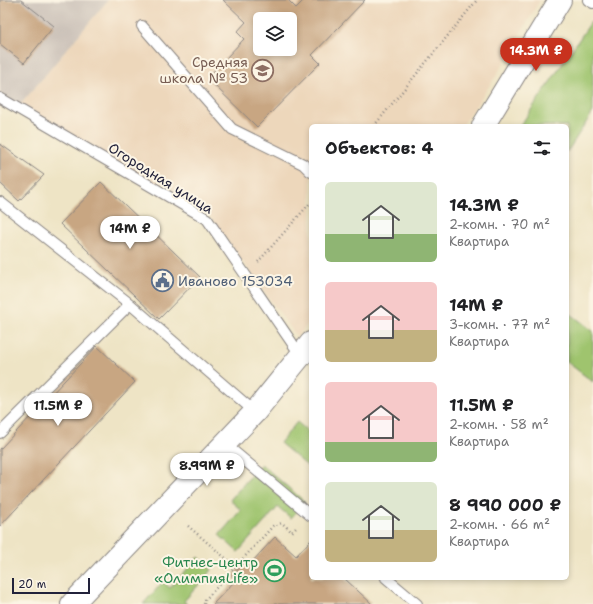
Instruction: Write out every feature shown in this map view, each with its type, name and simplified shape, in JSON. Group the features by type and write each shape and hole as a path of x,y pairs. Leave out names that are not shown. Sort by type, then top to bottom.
{"main road":[{"path":"484,124 560,0"},
{"path":"72,604 255,412 306,350"}],"lane":[{"path":"588,0 593,3"},
{"path":"142,26 232,129 303,164 309,170"},
{"name":"Огородная улица","path":"0,98 207,219 246,276 306,350"},
{"path":"0,202 130,304 255,412"},
{"path":"0,433 130,304"},
{"path":"225,444 309,514"},
{"path":"388,580 417,604"}],"path":[{"path":"376,124 478,0"},
{"path":"246,276 309,204"},
{"path":"204,604 205,600 273,526 282,523 292,532 309,516"},
{"path":"188,526 236,567"}],"shaded area":[{"path":"0,0 108,0 20,105 0,93"},
{"path":"108,0 540,0 496,76 463,124 309,124 309,322 297,337 210,216 20,105"}],"green space":[{"path":"591,22 593,24 593,112 569,149 569,124 521,124"},
{"path":"569,313 593,331 593,382 569,364"},
{"path":"297,422 309,432 309,467 280,443"},
{"path":"261,464 305,502 291,518 278,507 238,552 219,535 241,510 230,500"},
{"path":"198,557 212,570 184,601 187,604 143,604 163,582 170,588"}],"building":[{"path":"0,0 21,0 54,26 24,63 0,44"},
{"name":"Средняя школа № 53","path":"223,0 288,0 296,8 304,0 365,0 312,55 320,63 257,127 207,78 244,39 237,32 246,22"},
{"path":"0,144 44,175 19,201 0,183"},
{"path":"101,182 200,277 159,319 60,224"},
{"path":"97,346 135,382 0,526 0,449"},
{"name":"Фитнес-центр «ОлимпияLife»","path":"275,537 296,556 309,542 309,580 346,580 372,604 213,604 236,580 232,576 246,561 250,564"}],"place":[{"name":"Средняя школа № 53","path":"263,70"},
{"name":"Иваново 153034","path":"163,281"},
{"name":"Фитнес-центр «ОлимпияLife»","path":"274,570"}]}
